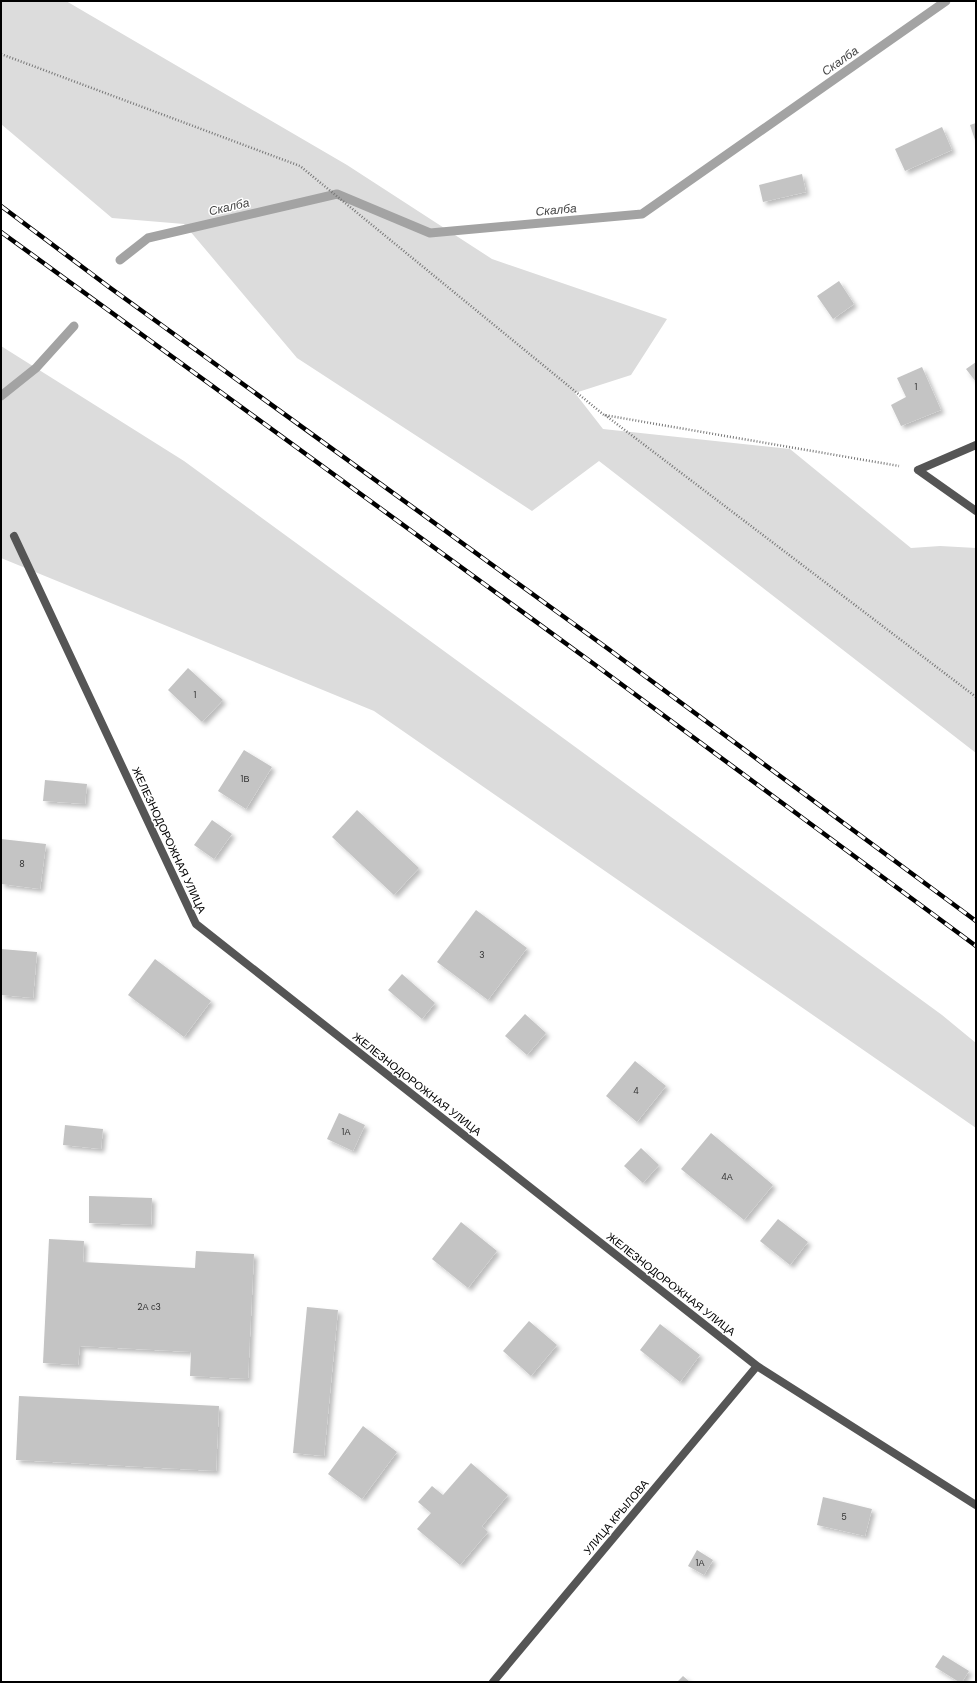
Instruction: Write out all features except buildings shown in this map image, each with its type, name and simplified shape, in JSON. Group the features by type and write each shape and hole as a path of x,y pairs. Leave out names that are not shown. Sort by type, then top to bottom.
{"street":[{"path":"918,470 976,445"},
{"path":"918,470 976,511"},
{"name":"ЖЕЛЕЗНОДОРОЖНАЯ УЛИЦА","path":"14,536 196,924 757,1366 976,1505"},
{"name":"УЛИЦА КРЫЛОВА","path":"493,1682 757,1366"}],"path":[{"path":"1,54 300,166 604,414 976,697"},
{"path":"604,414 918,470"}],"shaded area":[{"path":"1,1 66,1 347,165 492,259 667,319 631,375 575,393 603,429 790,449 911,548 940,546 976,548 976,753 599,461 532,511 297,358 184,224 112,218 1,124"},
{"path":"1,346 184,461 942,1015 976,1043 976,1128 374,711 1,558"}],"waterway":[{"name":"Скалба","path":"120,260 148,238 337,194 430,233 642,214 946,1"},
{"name":"Скалба","path":"1,396 36,368 74,326"}],"railway":[{"path":"1,206 109,287 607,648 976,921"},
{"path":"1,232 594,664 976,946"}]}
